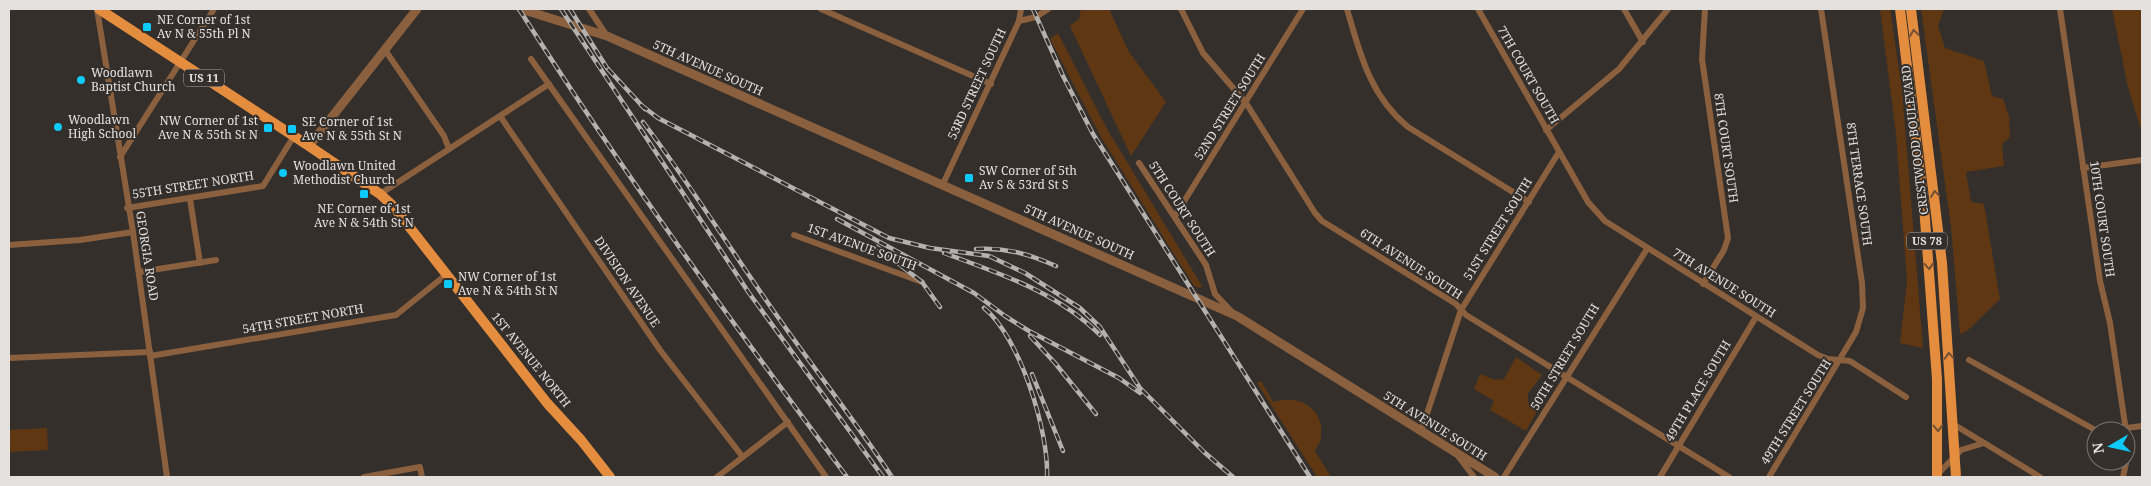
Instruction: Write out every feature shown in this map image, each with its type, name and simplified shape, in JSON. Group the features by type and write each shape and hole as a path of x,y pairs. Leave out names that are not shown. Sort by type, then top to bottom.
{"main road":[{"name":"1ST AVENUE NORTH","path":"98,9 310,146 380,194 393,206 547,402 581,440 610,477"},
{"name":"CRESTWOOD BOULEVARD","path":"1900,9 1924,206 1937,380 1937,476"},
{"name":"CRESTWOOD BOULEVARD","path":"1911,9 1942,263 1956,477"}],"street":[{"name":"GEORGIA ROAD","path":"98,9 139,272 168,477"},
{"path":"120,158 214,9"},
{"path":"310,146 417,9"},
{"path":"521,9 607,36"},
{"path":"589,9 607,36"},
{"path":"821,9 991,84"},
{"path":"1019,21 1021,9"},
{"name":"53RD STREET SOUTH","path":"942,186 1019,21 1036,17 1048,9"},
{"name":"6TH AVENUE SOUTH","path":"1181,9 1203,53 1246,103 1318,217 1456,304 1461,310 1729,477"},
{"name":"52ND STREET SOUTH","path":"1175,216 1303,9"},
{"path":"1347,9 1369,79 1391,112 1408,126 1529,202"},
{"name":"7TH COURT SOUTH","path":"1478,9 1559,152"},
{"path":"1624,9 1643,42"},
{"path":"1546,130 1610,78 1643,42 1668,9"},
{"name":"8TH COURT SOUTH","path":"1703,284 1724,250 1728,238 1703,64 1702,38 1705,9"},
{"name":"8TH TERRACE SOUTH","path":"1821,9 1863,291 1859,324 1842,359"},
{"name":"10TH COURT SOUTH","path":"2060,9 2100,281 2110,323 2125,421"},
{"name":"5TH AVENUE SOUTH","path":"607,36 1237,316 1495,477"},
{"path":"385,50 444,136 449,149"},
{"path":"531,59 788,422 793,434 826,477"},
{"path":"380,194 549,84"},
{"name":"DIVISION AVENUE","path":"500,116 660,350 742,456"},
{"name":"55TH STREET NORTH","path":"128,208 264,186 294,136"},
{"name":"51ST STREET SOUTH","path":"1421,432 1461,310 1559,152"},
{"name":"7TH AVENUE SOUTH","path":"1559,152 1598,216 1647,249 1818,355 1828,359 1850,361 1906,396"},
{"path":"2083,168 2142,160"},
{"name":"5TH COURT SOUTH","path":"1139,163 1206,265 1215,294 1237,316"},
{"path":"190,198 200,263"},
{"path":"9,245 80,240 133,232"},
{"name":"1ST AVENUE SOUTH","path":"794,235 922,282"},
{"name":"50TH STREET SOUTH","path":"1504,477 1647,249"},
{"path":"139,272 216,260"},
{"name":"54TH STREET NORTH","path":"9,358 150,354 396,315 447,274"},
{"name":"49TH PLACE SOUTH","path":"1660,477 1756,316"},
{"name":"49TH STREET SOUTH","path":"1769,477 1842,359"},
{"path":"1970,360 2086,425"},
{"path":"717,477 788,422"},
{"path":"1953,424 2040,477"},
{"path":"1937,476 1966,446 1984,443"},
{"path":"1455,453 1474,477"},
{"path":"364,477 420,467 422,477"}],"shaded area":[{"path":"1081,9 1109,9 1129,52 1166,102 1131,156 1070,26 1079,19"},
{"path":"1880,9 1890,9 1902,90 1923,348 1900,343 1907,281 1896,134"},
{"path":"1921,9 1944,9 1938,26 1945,48 1984,61 1992,96 2003,99 2009,116 2010,137 2002,144 2004,166 1966,172 1971,202 1984,204 2000,299 1967,331 1960,334 1951,227"},
{"path":"2112,9 2142,9 2142,133 2128,87"},
{"path":"1058,33 1107,129 1202,286 1200,288 1194,286 1101,137 1050,39"},
{"path":"1516,357 1542,375 1528,394 1528,403 1537,411 1526,431 1490,410 1494,401 1474,389 1480,374 1495,380 1504,379"},
{"path":"1261,381 1273,402 1282,400 1300,401 1314,411 1319,418 1321,426 1321,436 1315,451 1331,477 1317,477 1257,383"},
{"path":"47,428 48,450 9,452 9,430"}],"railway":[{"path":"519,9 597,129 762,362 847,477"},
{"path":"561,9 749,293 883,477"},
{"path":"570,9 607,68"},
{"path":"1033,9 1063,76 1093,134 1310,477"},
{"path":"608,69 645,109"},
{"path":"641,105 658,118 889,238 930,248 989,256 1025,273 1080,308 1100,327 1140,388 1204,452 1233,477"},
{"path":"643,122 892,477"},
{"path":"837,219 974,293 1029,331 1119,378 1140,393"},
{"path":"877,247 922,282 940,307"},
{"path":"976,249 997,249 1017,252 1056,266"},
{"path":"944,253 1026,285 1046,295 1083,320 1100,335"},
{"path":"984,308 997,322 1009,340 1030,386 1043,436 1047,477"},
{"path":"1030,336 1055,363 1096,414"},
{"path":"1032,374 1063,451"}],"place":[{"name":"NE Corner of 1st Av N & 55th Pl N","path":"147,27"},
{"name":"Woodlawn Baptist Church","path":"81,80"},
{"name":"Woodlawn High School","path":"58,127"},
{"name":"NW Corner of 1st Ave N & 55th St N","path":"268,128"},
{"name":"SE Corner of 1st Ave N & 55th St N","path":"292,129"},
{"name":"Woodlawn United Methodist Church","path":"283,173"},
{"name":"SW Corner of 5th Av S & 53rd St S","path":"969,178"},
{"name":"NE Corner of 1st Ave N & 54th St N","path":"364,194"},
{"name":"NW Corner of 1st Ave N & 54th St N","path":"448,284"}]}
